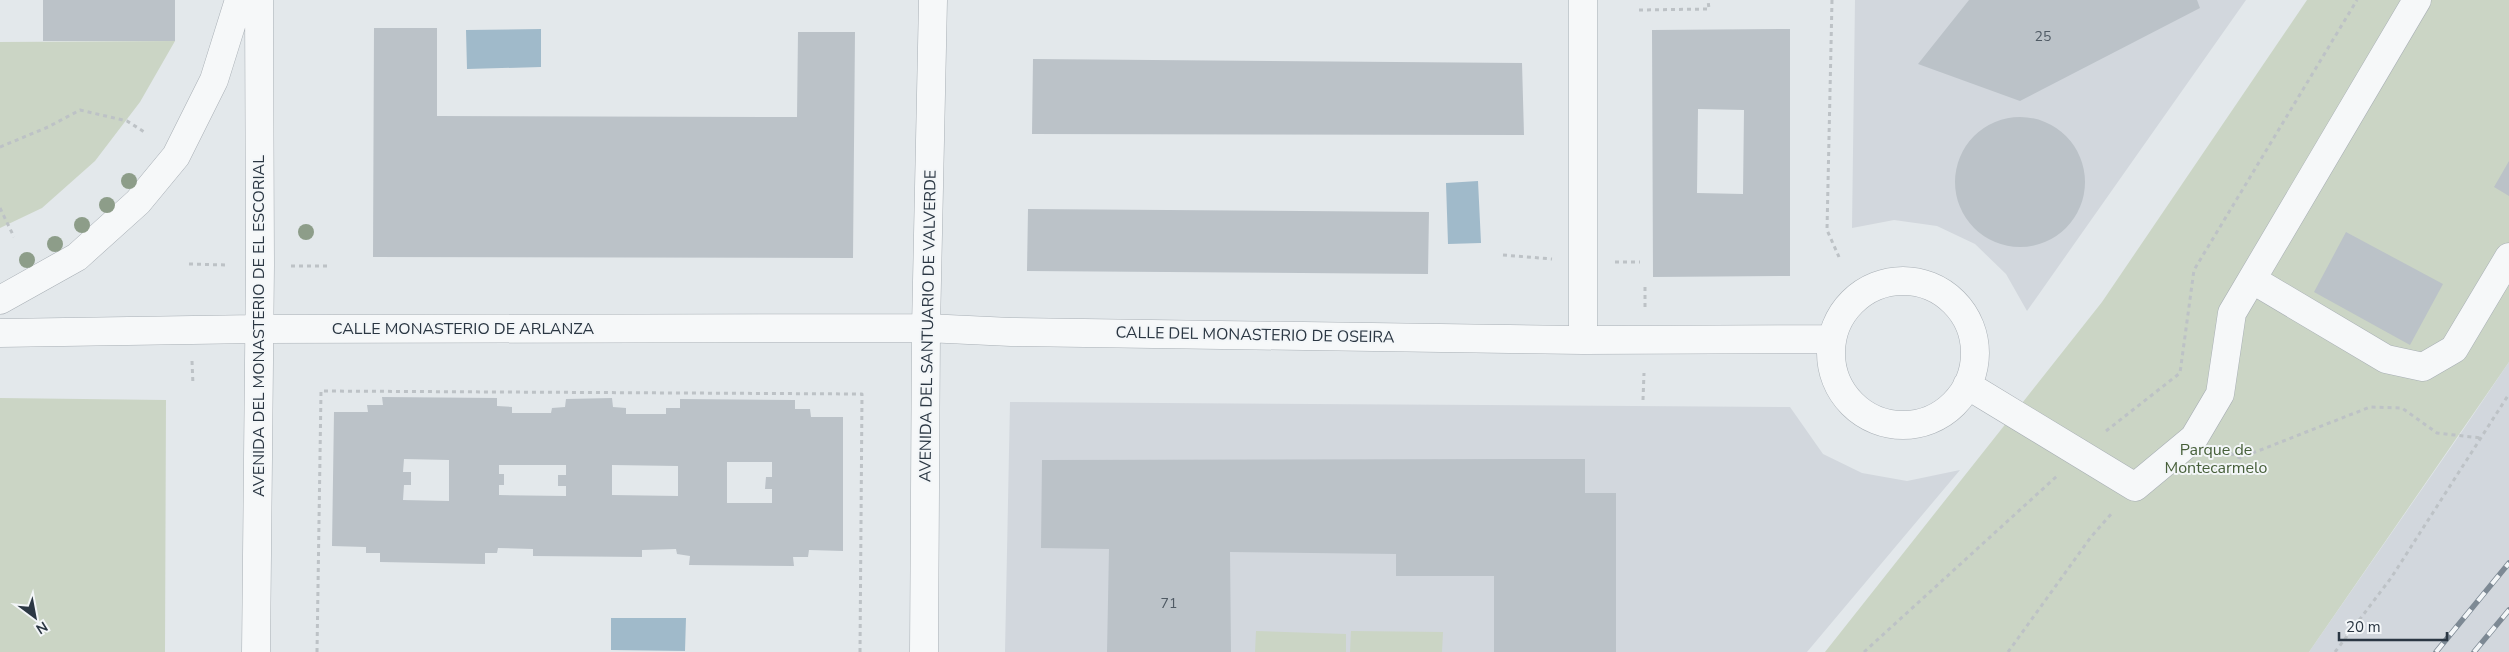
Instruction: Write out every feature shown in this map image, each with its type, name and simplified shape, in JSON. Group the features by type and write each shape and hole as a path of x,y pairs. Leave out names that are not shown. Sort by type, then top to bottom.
{"street":[{"path":"0,300 77,257 138,202 176,156 214,80 239,0"},
{"name":"AVENIDA DEL MONASTERIO DE EL ESCORIAL","path":"256,652 259,329 259,0"},
{"name":"AVENIDA DEL SANTUARIO DE VALVERDE","path":"924,652 926,328 933,0"},
{"path":"1583,0 1583,340"},
{"path":"1967,385 2135,487 2194,438 2220,394 2232,313 2417,0"},
{"path":"2253,280 2386,359 2422,367 2454,349 2509,257"},
{"path":"1902,280 1926,284 1948,296 1964,314 1974,337 1975,362 1967,385 1954,403 1935,417 1913,424 1890,424 1868,416 1850,402 1837,384 1831,362 1832,339 1840,315 1878,284 1902,280"},
{"name":"CALLE MONASTERIO DE ARLANZA","path":"0,333 259,329 926,328"},
{"name":"CALLE DEL MONASTERIO DE OSEIRA","path":"926,328 1030,332 1583,340 1832,339"}],"path":[{"path":"1638,10 1708,9 1708,0"},
{"path":"1832,0 1827,230 1838,257"},
{"path":"1864,652 2080,454 2180,373 2194,270 2357,0"},
{"path":"0,147 48,128 80,110 126,121 146,133"},
{"path":"0,208 14,237"},
{"path":"317,652 322,391 862,394 860,652"},
{"path":"2335,652 2391,578 2509,394"},
{"path":"2240,458 2370,407 2402,408 2437,433 2481,438"},
{"path":"2008,652 2091,537 2135,487"}],"shaded area":[{"path":"1855,0 2246,0 2027,311 2006,274 1975,244 1937,226 1894,220 1852,228"},
{"path":"2509,362 2509,652 2309,652 2461,433"},
{"path":"1010,402 1790,407 1823,454 1862,473 1907,481 1960,470 1807,652 1005,652"}],"green space":[{"name":"Parque de Montecarmelo","path":"2307,0 2509,0 2509,362 2309,652 1825,652 2102,302"},
{"path":"175,41 140,102 95,161 42,208 0,228 0,42"},
{"path":"0,398 166,400 165,652 0,652"},
{"path":"1256,631 1346,634 1346,652 1255,652"},
{"path":"1351,631 1443,632 1442,652 1350,652"}],"water":[{"path":"541,29 541,67 467,69 466,30"},
{"path":"1478,181 1481,243 1448,244 1446,183"},
{"path":"611,618 686,618 685,651 611,650"}],"building":[{"path":"43,0 175,0 175,41 43,41"},
{"path":"1969,0 2197,0 2200,8 2020,101 1918,64"},
{"path":"374,28 437,28 437,116 797,117 798,32 855,32 853,258 373,257"},
{"path":"1790,29 1790,276 1653,277 1652,30","holes":["1698,109 1744,110 1743,194 1697,193"]},
{"path":"1033,59 1522,63 1524,135 1032,134"},
{"path":"2020,117 2033,118 2045,122 2066,136 2080,157 2084,169 2084,195 2080,207 2066,228 2045,242 2033,246 2020,247 2007,246 1995,242 1974,228 1960,207 1956,195 1955,182 1956,169 1960,157 1974,136 1995,122 2007,118"},
{"path":"2509,161 2509,196 2494,187"},
{"path":"1028,209 1429,212 1428,274 1027,271"},
{"path":"2346,232 2443,284 2410,345 2314,292"},
{"path":"382,397 497,398 497,406 512,407 512,413 551,413 552,408 565,407 566,399 612,398 613,407 626,408 626,414 666,414 666,408 680,408 680,399 795,400 795,409 810,409 811,417 843,417 843,551 809,550 808,557 793,557 794,566 689,565 690,556 677,554 676,549 642,550 642,557 533,556 533,549 498,548 497,553 485,553 485,564 380,562 380,553 366,553 366,547 332,546 334,412 368,412 367,405 383,405","holes":["404,459 449,460 449,501 403,500 404,485 411,485 411,472 403,472","727,462 772,462 772,477 766,477 765,489 772,489 772,503 727,503","499,465 566,465 566,475 558,475 558,486 566,486 566,496 499,495 499,485 504,485 504,474 499,474","612,465 678,466 678,496 612,495"]},
{"path":"1585,459 1585,493 1616,493 1616,652 1494,652 1494,576 1396,576 1396,554 1230,552 1231,652 1107,652 1109,549 1041,548 1042,460"}],"railway":[{"path":"2436,652 2509,563"},
{"path":"2474,652 2509,610"}]}
